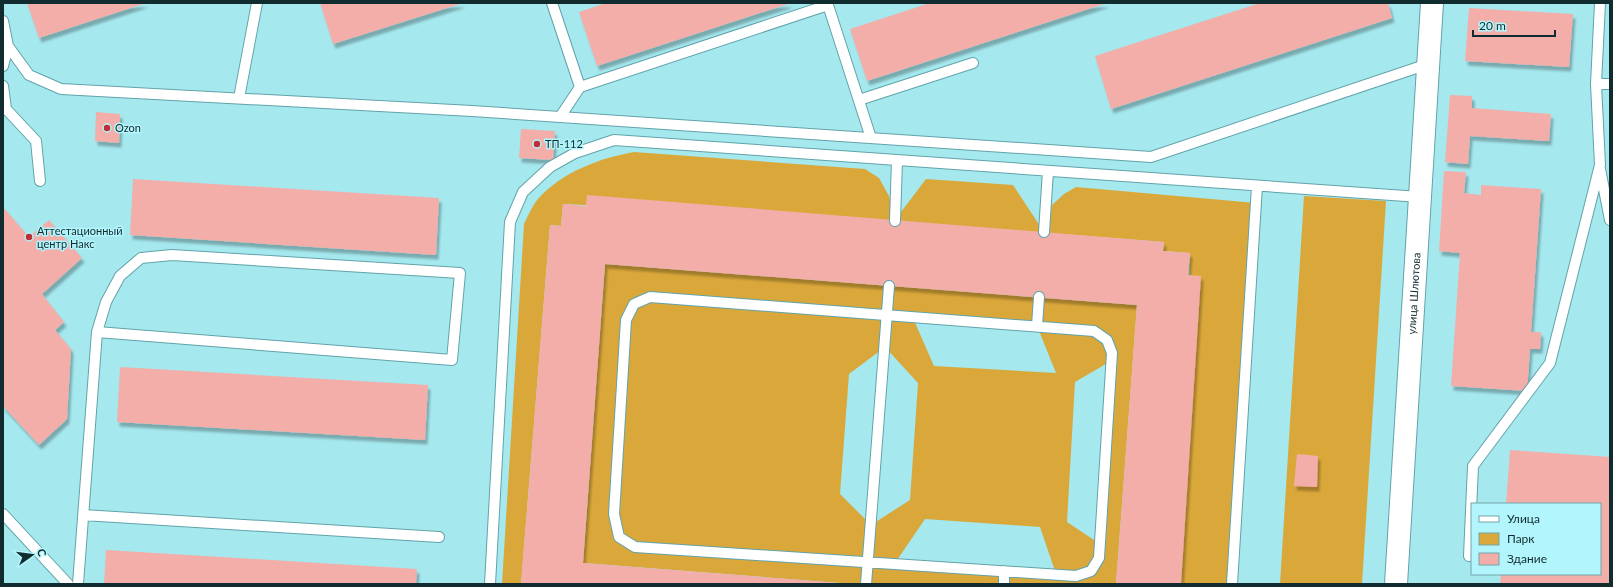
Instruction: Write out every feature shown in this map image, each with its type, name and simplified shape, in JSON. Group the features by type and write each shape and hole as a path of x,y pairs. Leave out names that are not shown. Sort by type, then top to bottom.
{"main road":[{"name":"улица Шлютова","path":"1396,584 1432,3"}],"lane":[{"path":"239,98 257,3"},
{"path":"552,3 580,87"},
{"path":"1600,3 1596,84 1600,165 1610,220"},
{"path":"560,117 580,87 828,5 871,138"},
{"path":"3,21 8,46 29,75 61,89 560,117 1151,157 1428,64"},
{"path":"3,66 8,46"},
{"path":"859,100 973,63"},
{"path":"1596,84 1610,84"},
{"path":"3,86 6,109 36,141 40,182"},
{"path":"490,584 510,222 524,192 550,167 575,153 614,140 1420,197"},
{"path":"895,221 897,160"},
{"path":"1472,503 1474,466 1550,364 1600,165"},
{"path":"1044,232 1048,171"},
{"path":"1232,584 1257,186"},
{"path":"78,584 97,332 106,302 120,276 141,258 172,255 460,273 452,360 97,332"},
{"path":"866,584 889,286"},
{"path":"1037,326 1039,297"},
{"path":"650,298 887,316 1094,331 1108,340 1112,353 1100,558 1091,571 1076,576 635,547 619,537 614,514 626,320 634,304 650,298"},
{"path":"3,514 68,584"},
{"path":"83,515 439,537"},
{"path":"1469,556 1471,520"},
{"path":"1004,571 1004,584"}],"green space":[{"path":"634,152 865,169 879,178 889,196 895,220 926,179 1013,185 1044,232 1052,205 1064,194 1076,187 1256,203 1232,584 1181,584 1190,253 1163,251 1164,242 895,221 563,204 561,226 550,225 521,584 502,584 524,224 538,199 558,181 595,162"},
{"path":"1304,196 1386,201 1362,584 1280,584"},
{"path":"605,264 1137,305 1116,584 853,584 583,563","holes":["913,318 1037,326 1056,373 934,366","885,347 918,383 910,500 871,525 840,494 849,374","1111,361 1100,544 1067,522 1075,382","925,519 1040,527 1056,574 895,563"]}],"building":[{"path":"27,3 146,3 39,38"},
{"path":"320,3 463,3 333,44"},
{"path":"606,3 791,3 597,66 579,12"},
{"path":"930,3 1107,3 867,81 850,29"},
{"path":"1260,3 1388,3 1392,18 1111,109 1095,56"},
{"path":"1469,8 1573,14 1569,67 1465,61"},
{"path":"1450,95 1472,96 1472,108 1551,114 1549,141 1470,136 1468,164 1445,162"},
{"path":"96,112 120,114 119,143 95,141"},
{"name":"ТП-112","path":"521,129 555,131 553,160 519,158"},
{"path":"1444,171 1466,172 1464,193 1481,195 1481,185 1541,189 1531,332 1541,332 1540,349 1530,349 1527,391 1451,386 1460,253 1439,251"},
{"path":"133,179 439,198 436,255 130,235"},
{"path":"587,195 1164,242 1163,251 1190,253 1188,275 1201,276 1181,584 1116,584 1137,305 605,264 583,563 839,584 521,584 550,225 561,226 563,204 586,206"},
{"path":"3,207 29,237 49,220 82,258 42,294 64,322 55,330 71,349 67,419 39,445 3,406"},
{"path":"120,367 428,385 425,440 117,422"},
{"path":"1510,450 1610,457 1610,584 1500,584 1501,575 1601,575 1601,503 1506,503"},
{"path":"1297,454 1318,456 1317,487 1294,486"},
{"path":"106,550 417,569 416,584 104,584"}],"place":[{"name":"Ozon","path":"107,128"},
{"name":"ТП-112","path":"537,144"},
{"name":"Аттестационный центр Накс","path":"29,237"}]}
